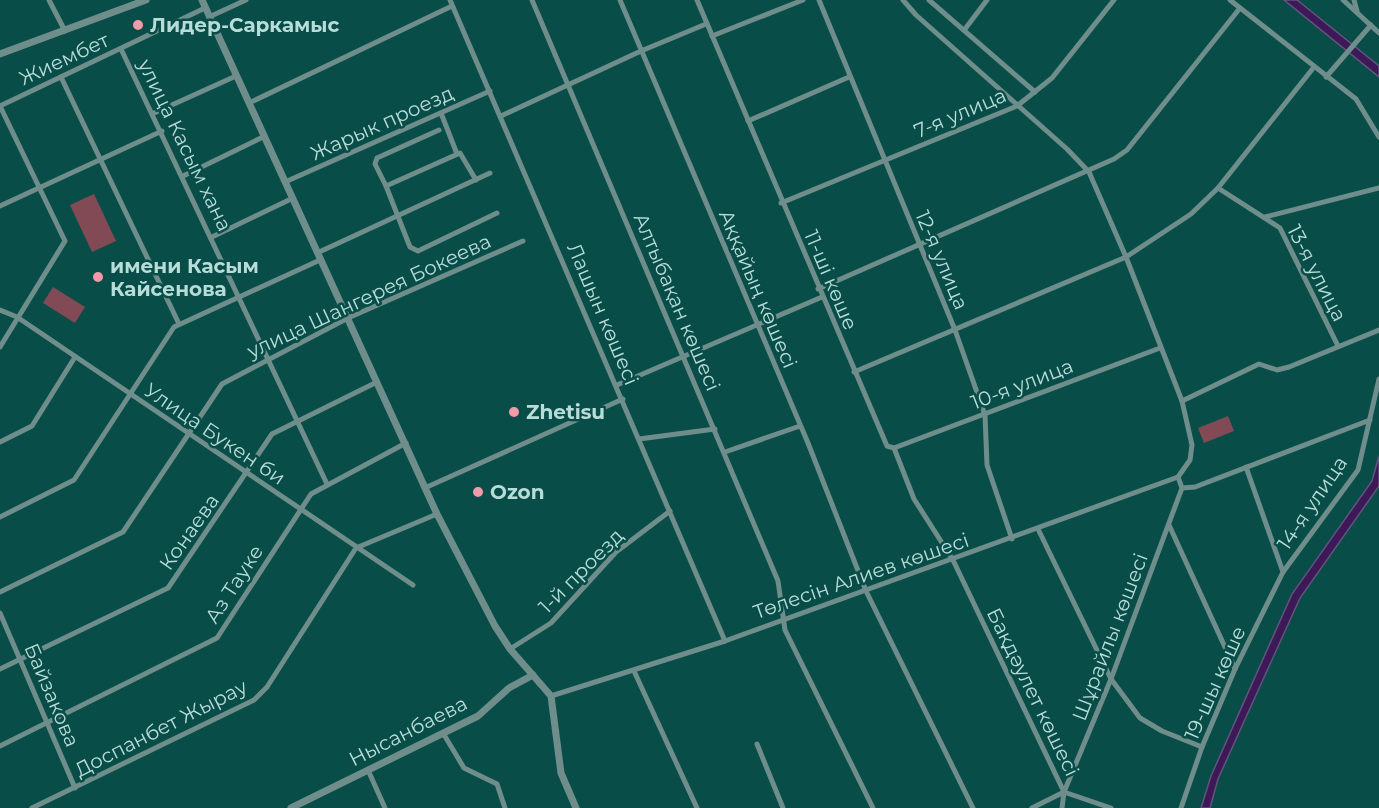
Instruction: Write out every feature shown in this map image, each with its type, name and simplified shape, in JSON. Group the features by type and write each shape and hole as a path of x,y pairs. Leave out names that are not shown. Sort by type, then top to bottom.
{"street":[{"path":"49,0 65,32"},
{"path":"0,54 65,32 146,0"},
{"path":"202,0 291,199 427,487 437,514 495,626 510,649 551,696 562,777 576,808"},
{"path":"209,17 246,0"},
{"name":"Алтыбақан көшесі","path":"532,0 778,581 785,630 873,808"},
{"name":"Аққайың көшесі","path":"620,0 800,426 866,591 973,808"},
{"name":"11-ші көше","path":"697,0 781,202 887,446 894,448 914,499 953,560"},
{"path":"712,36 803,0"},
{"name":"12-я улица","path":"819,0 955,330 985,415 987,465 1012,539"},
{"path":"903,0 916,15 1089,172 1126,257 1182,401 1192,445 1190,460 1178,477 1182,488 1195,487 1370,420"},
{"path":"929,0 1035,92"},
{"path":"965,29 987,0"},
{"name":"7-я улица","path":"781,202 1017,106 1052,78 1114,0"},
{"path":"1230,0 1356,99 1379,137"},
{"path":"1343,0 1379,33"},
{"path":"1354,0 1357,13"},
{"path":"249,103 451,3"},
{"name":"Лашын көшесі","path":"451,3 725,641"},
{"name":"Жиембет","path":"0,106 205,8"},
{"path":"818,288 1089,172 1127,150 1240,8"},
{"path":"501,116 640,51 706,24"},
{"path":"1326,77 1371,25"},
{"name":"улица Касым хана","path":"121,49 154,113 327,484"},
{"path":"854,372 1126,257 1191,214 1218,188 1314,67"},
{"path":"154,113 236,76"},
{"path":"62,77 179,324"},
{"path":"748,121 849,77"},
{"name":"Жарык проезд","path":"285,182 490,91"},
{"path":"0,106 65,240 0,347"},
{"path":"441,113 457,154"},
{"path":"439,130 377,158 375,164 410,247 418,251 496,213"},
{"path":"0,206 162,131"},
{"path":"183,176 263,138"},
{"path":"386,186 457,154 463,155 476,180"},
{"path":"0,517 74,480 172,329 179,324 240,297 398,216 490,173"},
{"name":"13-я улица","path":"1218,188 1280,228 1338,346"},
{"path":"1265,217 1379,188"},
{"path":"212,237 291,199"},
{"name":"улица Шангерея Бокеева","path":"0,592 123,532 220,386 267,358 348,318 523,241"},
{"path":"617,385 822,297"},
{"name":"Улица Букен би","path":"0,310 17,317 413,585"},
{"path":"1182,401 1259,364 1276,369 1289,367 1379,330"},
{"name":"10-я улица","path":"894,448 1160,348"},
{"path":"0,442 32,426 75,357"},
{"name":"14-я улица","path":"1283,572 1358,470 1379,379"},
{"name":"Конаева","path":"0,669 168,588 272,434 377,382"},
{"path":"427,487 623,399"},
{"path":"725,452 800,426"},
{"path":"639,438 715,429"},
{"name":"Аз Тауке","path":"0,746 218,638 311,494 406,443"},
{"path":"1246,467 1283,572"},
{"name":"Төлесін Алиев көшесі","path":"551,696 725,641 1178,477"},
{"name":"Шұрайлы көшесі","path":"1062,808 1064,792 1111,679 1182,488"},
{"name":"1-й проезд","path":"510,649 551,623 616,552 670,511"},
{"path":"356,548 437,514"},
{"path":"1169,525 1235,669"},
{"path":"1038,529 1111,679 1140,718 1162,731 1202,747"},
{"name":"Доспанбет Жырау","path":"32,808 261,694 356,548"},
{"name":"Бақдәулет көшесi","path":"953,560 1064,792 1111,808"},
{"name":"19-шы көше","path":"1181,808 1202,747 1235,669 1283,572"},
{"name":"Байзакова","path":"0,613 75,788"},
{"path":"634,671 697,808"},
{"name":"Нысанбаева","path":"291,808 478,716 509,688 533,675"},
{"path":"443,733 464,768 497,784 505,808"},
{"path":"757,744 783,808"},
{"path":"368,770 385,808"},
{"path":"1032,808 1064,792"}],"shaded area":[{"path":"1284,0 1297,0 1379,66 1379,77"},
{"path":"94,194 116,241 92,252 70,205"},
{"path":"53,287 85,307 75,323 43,303"},
{"path":"1228,416 1234,431 1204,443 1198,428"},
{"path":"1379,456 1379,486 1300,598 1218,779 1210,808 1201,808 1211,776 1292,594 1372,481"}],"place":[{"name":"Лидер-Саркамыс","path":"138,25"},
{"name":"имени Касым Кайсенова","path":"98,277"},
{"name":"Zhetisu","path":"514,412"},
{"name":"Ozon","path":"478,492"}]}
